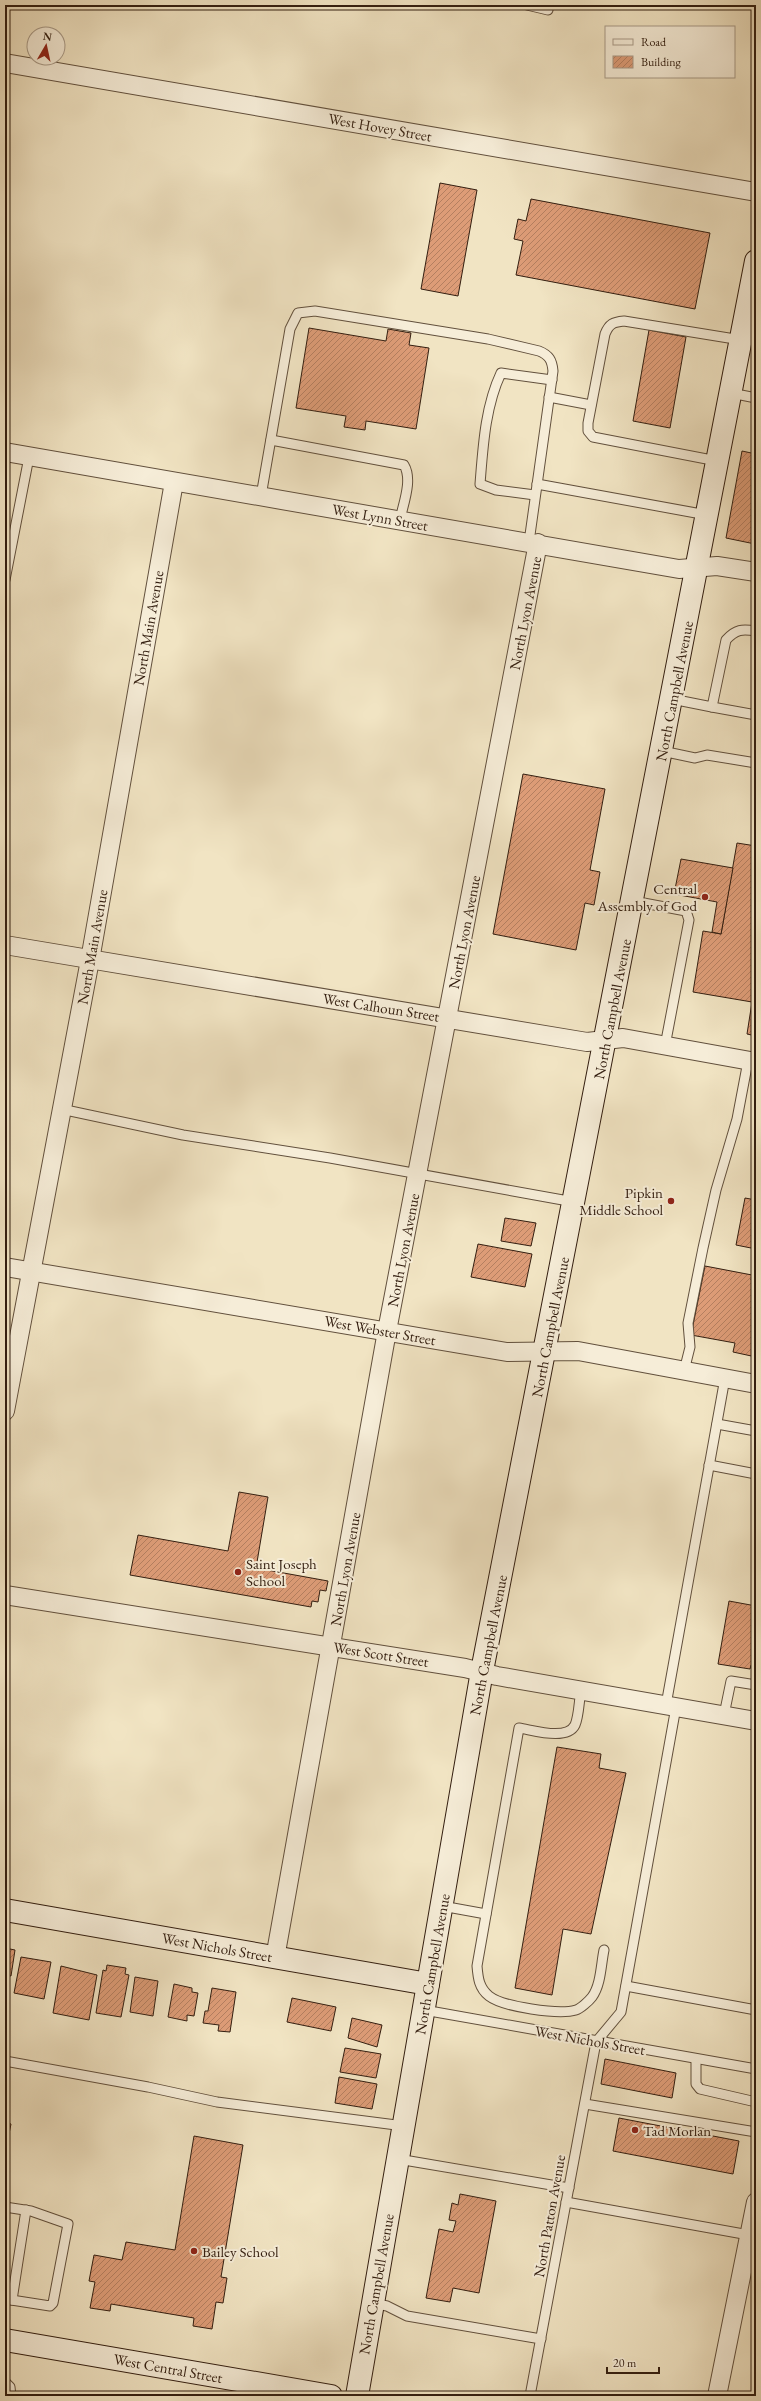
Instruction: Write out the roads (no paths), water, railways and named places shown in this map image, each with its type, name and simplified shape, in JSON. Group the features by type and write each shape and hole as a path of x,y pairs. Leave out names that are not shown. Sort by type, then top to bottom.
{"main road":[{"name":"North Campbell Avenue","path":"357,2396 482,1671 698,567 756,261"},
{"name":"West Nichols Street","path":"5,1910 428,1984"},
{"name":"West Central Street","path":"5,2340 331,2396"}],"street":[{"name":"West Hovey Street","path":"5,63 756,192"},
{"name":"West Lynn Street","path":"5,452 679,569 717,566 756,572"},
{"name":"North Main Avenue","path":"5,1411 90,960 174,482"},
{"name":"North Lyon Avenue","path":"276,1958 387,1331 448,1018 533,543"},
{"name":"West Calhoun Street","path":"5,945 587,1042 623,1038 752,1062"},
{"name":"West Webster Street","path":"5,1267 507,1352 578,1351 756,1384"},
{"name":"West Scott Street","path":"5,1595 482,1671 497,1676 756,1720"},
{"path":"716,2396 756,2202"}],"lane":[{"path":"527,5 548,10"},
{"path":"261,496 290,329 298,313 305,311 488,339 539,351 547,354 552,362 550,397 535,495 533,543"},
{"path":"718,461 592,437 588,431 591,405 605,334 608,327 614,322 624,321 741,340"},
{"path":"535,495 496,490 480,484 483,447 495,386 501,373 552,380"},
{"path":"731,393 756,398"},
{"path":"550,397 591,405"},
{"path":"270,440 404,466 408,472 408,480 400,520"},
{"path":"5,580 29,457"},
{"path":"537,484 708,515"},
{"path":"712,707 726,640 732,632 741,628 756,631"},
{"path":"672,699 756,715"},
{"path":"662,751 695,758 707,755 756,763"},
{"path":"633,901 686,910 689,920 665,1046"},
{"path":"684,1371 690,1347 688,1324 716,1190 752,1062"},
{"path":"62,1110 183,1135 330,1158 417,1175 574,1202"},
{"path":"596,2042 621,2012 709,1465 725,1378"},
{"path":"717,1424 756,1431"},
{"path":"709,1465 756,1474"},
{"path":"724,1715 730,1681 756,1685"},
{"path":"581,1691 575,1725 568,1731 555,1734 519,1728 477,1966 479,1984 489,1996 504,2003 561,2013 577,2010 592,1997 598,1981 604,1950"},
{"path":"442,1906 486,1914"},
{"path":"626,1986 756,2010"},
{"name":"West Nichols Street","path":"424,2010 596,2042 756,2069"},
{"name":"North Patton Avenue","path":"530,2396 596,2042"},
{"path":"696,2059 696,2084 700,2089 756,2102"},
{"path":"5,2061 148,2087 217,2102 404,2126"},
{"path":"584,2104 756,2132"},
{"path":"398,2159 569,2188"},
{"path":"566,2202 749,2235"},
{"path":"5,2207 26,2210 68,2224 53,2303 50,2306 9,2299 26,2210"},
{"path":"373,2303 387,2306 407,2316 541,2339"},
{"path":"5,2382 10,2387 12,2396"}],"place":[{"name":"Central Assembly of God","path":"705,897"},
{"name":"Pipkin Middle School","path":"671,1201"},
{"name":"Saint Joseph School","path":"238,1572"},
{"name":"Tad Morlan","path":"635,2130"},
{"name":"Bailey School","path":"194,2251"}]}
